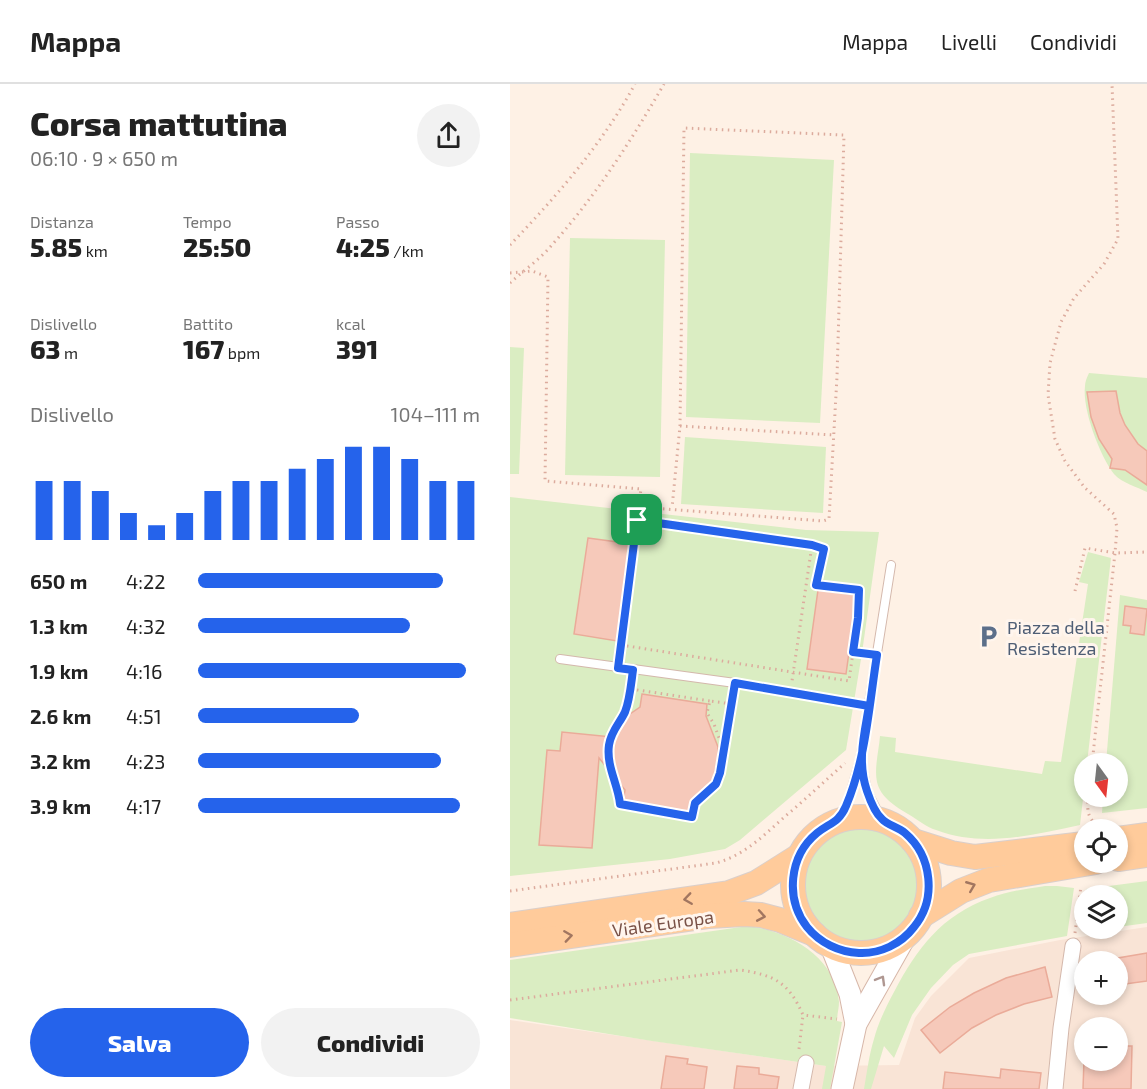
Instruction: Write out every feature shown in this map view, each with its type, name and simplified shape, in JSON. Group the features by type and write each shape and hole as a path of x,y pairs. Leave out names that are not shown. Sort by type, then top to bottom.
{"main road":[{"name":"Viale Europa","path":"510,945 709,916 738,914 761,915 792,924 823,940 850,952 870,952 888,947 905,936 921,916 928,897 929,878 923,858 913,841 904,832 882,820 860,817 837,821 818,832 810,840 799,856 793,882 794,898 803,921 823,940"},
{"path":"1128,833 1147,835"},
{"name":"Viale Europa","path":"913,841 951,853 975,857 1074,845"},
{"path":"1128,858 1147,855"},
{"name":"Viale Europa","path":"510,925 729,893 756,883 799,856"},
{"name":"Viale Europa","path":"921,916 961,891 989,880 1074,872"}],"street":[{"path":"842,1089 856,1024 905,936"},
{"path":"823,940 850,994 856,1024"},
{"path":"1055,1089 1073,946"},
{"path":"801,1089 806,1063"}],"lane":[{"path":"837,821 846,808 860,760 891,564"},
{"path":"560,659 735,683 869,706"},
{"path":"860,760 868,793 882,820"}],"path":[{"path":"510,245 595,146 635,84"},
{"path":"510,283 550,248 633,138 664,84"},
{"path":"1093,753 1117,528 1114,514 1085,488 1065,461 1054,439 1048,395 1050,363 1061,322 1074,298 1104,264 1118,239 1112,84"},
{"path":"639,507 823,521 829,519 844,135 684,128 680,426 672,508"},
{"path":"510,273 525,270 548,277 545,481 640,489 618,668"},
{"path":"680,426 834,435"},
{"path":"621,645 849,681 858,618 859,590 816,585 824,549 812,545 637,520"},
{"path":"791,693 812,545"},
{"path":"1075,591 1085,548 1115,553 1147,552"},
{"path":"853,652 877,655"},
{"path":"633,670 625,713 615,727 609,743 609,763 619,793 620,804 692,817 695,803 716,784 735,683"},
{"path":"631,689 732,704"},
{"path":"710,701 707,713 724,750"},
{"path":"510,891 619,878 730,859 753,844 862,748"},
{"path":"1073,946 1089,873"},
{"path":"510,1000 740,970 768,976 792,993 804,1015 798,1062 806,1063"},
{"path":"804,1015 856,1024"}],"shaded area":[{"path":"1147,927 1147,1089 510,1089 510,1020 826,1066 899,1065 915,1018 931,996 969,958 1074,938 1128,939 1128,930"}],"green space":[{"path":"690,153 834,160 820,423 686,417"},
{"path":"570,238 665,240 660,477 565,475"},
{"path":"510,347 524,348 519,474 510,474"},
{"path":"1089,373 1147,378 1147,492 1117,477 1103,456 1086,407 1085,384"},
{"path":"685,437 826,447 823,513 681,504"},
{"path":"510,497 806,530 879,532 846,750 740,840 725,849 670,859 510,876"},
{"path":"1088,552 1111,558 1088,753 1074,753 1074,807 1082,807 1081,819 1074,819 1074,826 1044,833 1008,838 972,838 932,829 894,805 882,793 877,782 876,765 880,736 896,738 895,752 1042,774 1045,761 1061,762 1088,584 1079,582"},
{"path":"1120,595 1147,600 1147,808 1102,813 1102,807 1128,807 1128,753 1107,753"},
{"path":"861,829 883,833 902,845 914,864 918,886 914,908 902,927 883,939 861,943 839,939 820,927 808,908 804,886 808,864 820,845 839,833"},
{"path":"1147,881 1147,923 1128,926 1128,885 1116,885"},
{"path":"1045,886 1074,888 1067,936 969,954 953,965 931,988 912,1015 894,1058 884,1046 871,1089 864,1089 872,1045 882,1015 922,947 945,924 973,905 1017,890"},
{"path":"748,926 794,940 820,959 829,972 836,986 839,1002 837,1021 842,1022 830,1089 822,1089 826,1066 510,1018 510,960"}],"building":[{"path":"1116,391 1125,425 1138,444 1147,451 1147,485 1125,470 1110,468 1112,459 1099,439 1091,417 1087,392"},
{"path":"588,538 632,544 617,641 574,634"},
{"path":"818,590 857,595 846,674 807,669"},
{"path":"1125,606 1147,609 1144,635 1130,633 1131,626 1123,625"},
{"path":"642,694 707,704 706,716 718,747 713,779 702,793 692,799 689,813 623,802 625,790 599,758 592,848 539,845 547,750 560,751 562,732 612,737 627,716 640,707"},
{"path":"1147,953 1147,981 1128,984 1128,956"},
{"path":"1045,967 1052,997 1024,1004 996,1015 972,1028 940,1053 921,1030 950,1007 974,993 1006,978"},
{"path":"1128,1046 1132,1046 1131,1089 1083,1089 1084,1071 1128,1071"},
{"path":"666,1056 688,1059 687,1064 707,1067 704,1089 661,1089"},
{"path":"737,1066 759,1068 759,1074 779,1077 777,1089 734,1089"},
{"path":"1001,1069 1041,1073 1039,1089 943,1089 945,1072 1000,1078"}],"place":[{"name":"Piazza della Resistenza","path":"989,637"}],"route":[{"path":"637,520 618,668 633,670 631,689 625,713 611,734 608,750 609,763 619,793 620,804 692,817 695,803 716,784 720,773 735,683 869,706 860,760 868,793 882,820 904,832 921,852 929,878 929,891 921,916 917,924 897,942 879,950 860,953 831,946 814,934 803,921 796,906 793,890 799,856 810,840 818,832 837,821 846,808 860,760 866,726 877,655 853,652 859,590 816,585 824,549 812,545 637,520"}]}
